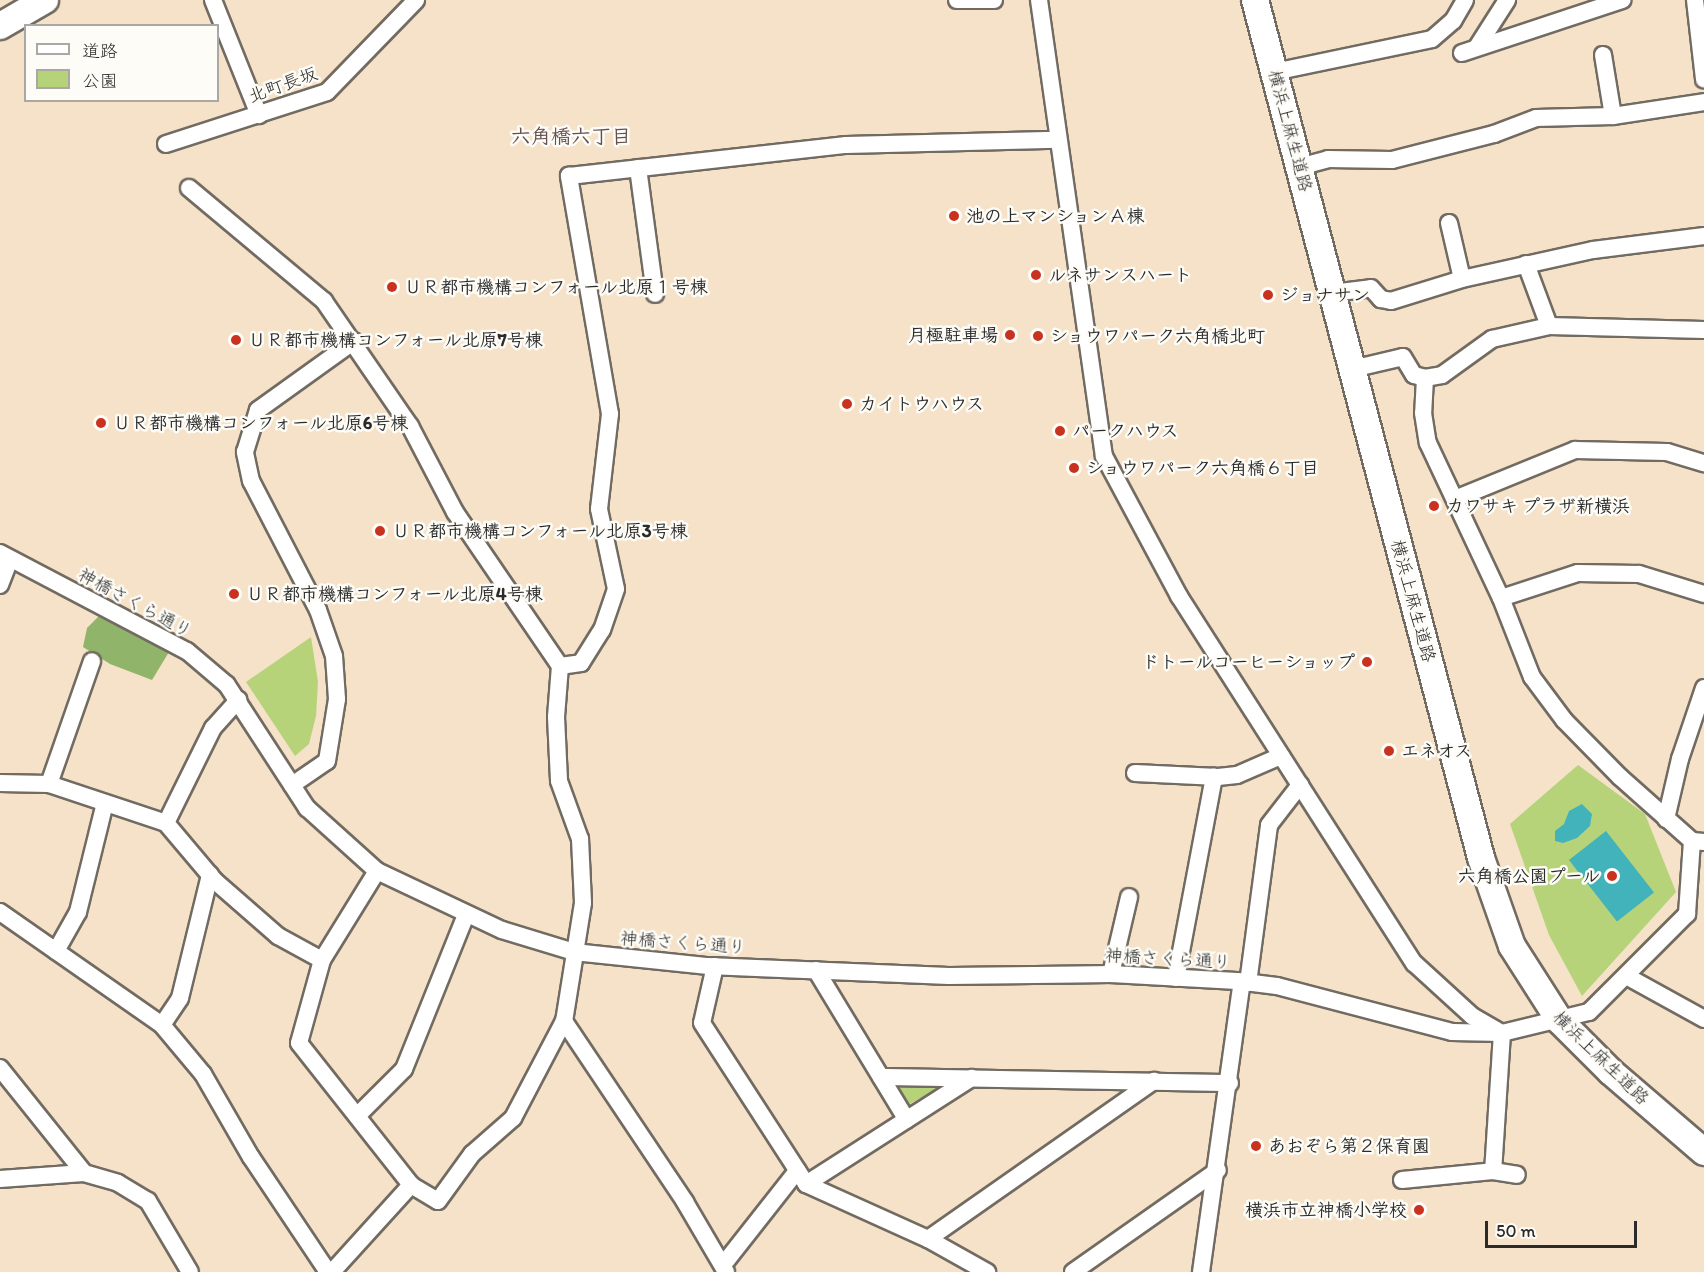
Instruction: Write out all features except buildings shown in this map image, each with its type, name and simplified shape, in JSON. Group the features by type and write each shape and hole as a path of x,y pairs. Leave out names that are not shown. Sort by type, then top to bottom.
{"main road":[{"path":"0,26 45,0"},
{"name":"横浜上麻生道路","path":"1255,0 1481,858 1512,946 1560,1021 1618,1078 1699,1144"}],"street":[{"path":"213,0 259,115"},
{"name":"北町長坂","path":"166,144 327,92 416,0"},
{"path":"957,0 994,0"},
{"path":"1039,0 1104,456 1179,597 1414,963 1472,1016 1502,1033 1493,1171"},
{"path":"1274,72 1432,39 1453,21 1465,0"},
{"path":"1506,0 1469,50 1622,0"},
{"path":"1695,0 1704,79"},
{"path":"1603,55 1613,116"},
{"path":"1299,167 1328,159 1392,160 1494,134 1536,118 1613,116 1704,102"},
{"path":"560,666 581,663 602,630 616,589 599,509 610,414 569,176 846,145 1058,140"},
{"path":"638,168 655,294"},
{"path":"189,188 310,288 354,341 410,426 455,512 560,666 556,717 559,781 580,839 583,903 564,1021 513,1118 472,1154 438,1201 411,1185 299,1043 322,960 377,872"},
{"path":"1449,223 1462,279"},
{"path":"1332,293 1371,288 1381,298 1392,301 1462,279 1593,250 1704,236"},
{"path":"1526,264 1549,327"},
{"path":"1352,369 1403,357 1414,375 1425,378 1442,375 1492,339 1549,327 1704,330"},
{"path":"292,785 327,761 337,699 334,656 320,613 251,481 245,452 258,410 354,341"},
{"path":"1425,378 1424,413 1428,443 1501,598 1532,677 1564,720 1666,819 1698,842"},
{"path":"1455,499 1575,450 1667,452 1704,464"},
{"path":"0,585 5,556"},
{"name":"神橋さくら通り","path":"5,556 187,651 227,685 307,808 377,872 465,915 502,930 574,952 715,966 949,976 1111,974 1245,982 1277,986 1452,1032 1502,1033 1560,1021 1589,1012 1628,977 1687,914 1698,842"},
{"path":"1501,598 1578,573 1639,574 1704,594"},
{"path":"49,784 92,661"},
{"path":"1666,819 1680,759 1704,688"},
{"path":"166,823 213,728 238,700"},
{"path":"1135,773 1214,777 1238,775 1281,756"},
{"path":"1176,978 1214,777"},
{"path":"0,783 49,784 166,823 210,875 278,936 322,960"},
{"path":"1201,1272 1269,825 1300,785"},
{"path":"56,951 78,912 105,803"},
{"path":"162,1025 180,998 210,875"},
{"path":"1111,974 1129,897"},
{"path":"0,912 162,1025 204,1074 251,1157 330,1272 411,1185"},
{"path":"358,1115 404,1070 465,915"},
{"path":"715,966 702,1023 802,1178 928,1239 987,1272"},
{"path":"816,970 907,1120"},
{"path":"1628,977 1704,1019"},
{"path":"564,1021 724,1269 802,1178 907,1120 973,1077"},
{"path":"0,1068 84,1173"},
{"path":"881,1077 1230,1083"},
{"path":"928,1239 1154,1081"},
{"path":"1073,1272 1218,1170"},
{"path":"1402,1180 1493,1171 1517,1175"},
{"path":"0,1179 84,1173 118,1183 148,1201 190,1272"}],"green space":[{"path":"101,614 169,652 152,680 110,664 83,647 87,628"},
{"path":"311,637 318,682 316,716 309,744 295,756 246,682"},
{"path":"1578,765 1645,814 1676,892 1582,996 1549,935 1510,824"},
{"path":"942,1086 906,1106 893,1087"}],"water":[{"path":"1582,804 1592,814 1590,826 1577,838 1563,843 1555,841 1555,831 1564,824 1569,811"},
{"name":"六角橋公園プール","path":"1606,831 1654,892 1617,921 1569,860"}],"place":[{"name":"池の上マンションＡ棟","path":"954,216"},
{"name":"ルネサンスハート","path":"1036,275"},
{"name":"ＵＲ都市機構コンフォール北原１号棟","path":"392,287"},
{"name":"ジョナサン","path":"1268,295"},
{"name":"月極駐車場","path":"1010,335"},
{"name":"ショウワパーク六角橋北町","path":"1038,336"},
{"name":"ＵＲ都市機構コンフォール北原7号棟","path":"236,340"},
{"name":"カイトウハウス","path":"847,404"},
{"name":"ＵＲ都市機構コンフォール北原6号棟","path":"101,423"},
{"name":"パークハウス","path":"1060,431"},
{"name":"ショウワパーク六角橋６丁目","path":"1074,468"},
{"name":"カワサキ プラザ新横浜","path":"1434,506"},
{"name":"ＵＲ都市機構コンフォール北原3号棟","path":"380,531"},
{"name":"ＵＲ都市機構コンフォール北原4号棟","path":"234,594"},
{"name":"ドトールコーヒーショップ","path":"1367,662"},
{"name":"エネオス","path":"1389,751"},
{"name":"六角橋公園プール","path":"1612,876"},
{"name":"あおぞら第２保育園","path":"1256,1146"},
{"name":"横浜市立神橋小学校","path":"1419,1210"}],"district":[{"name":"六角橋六丁目","path":"571,136"}]}
